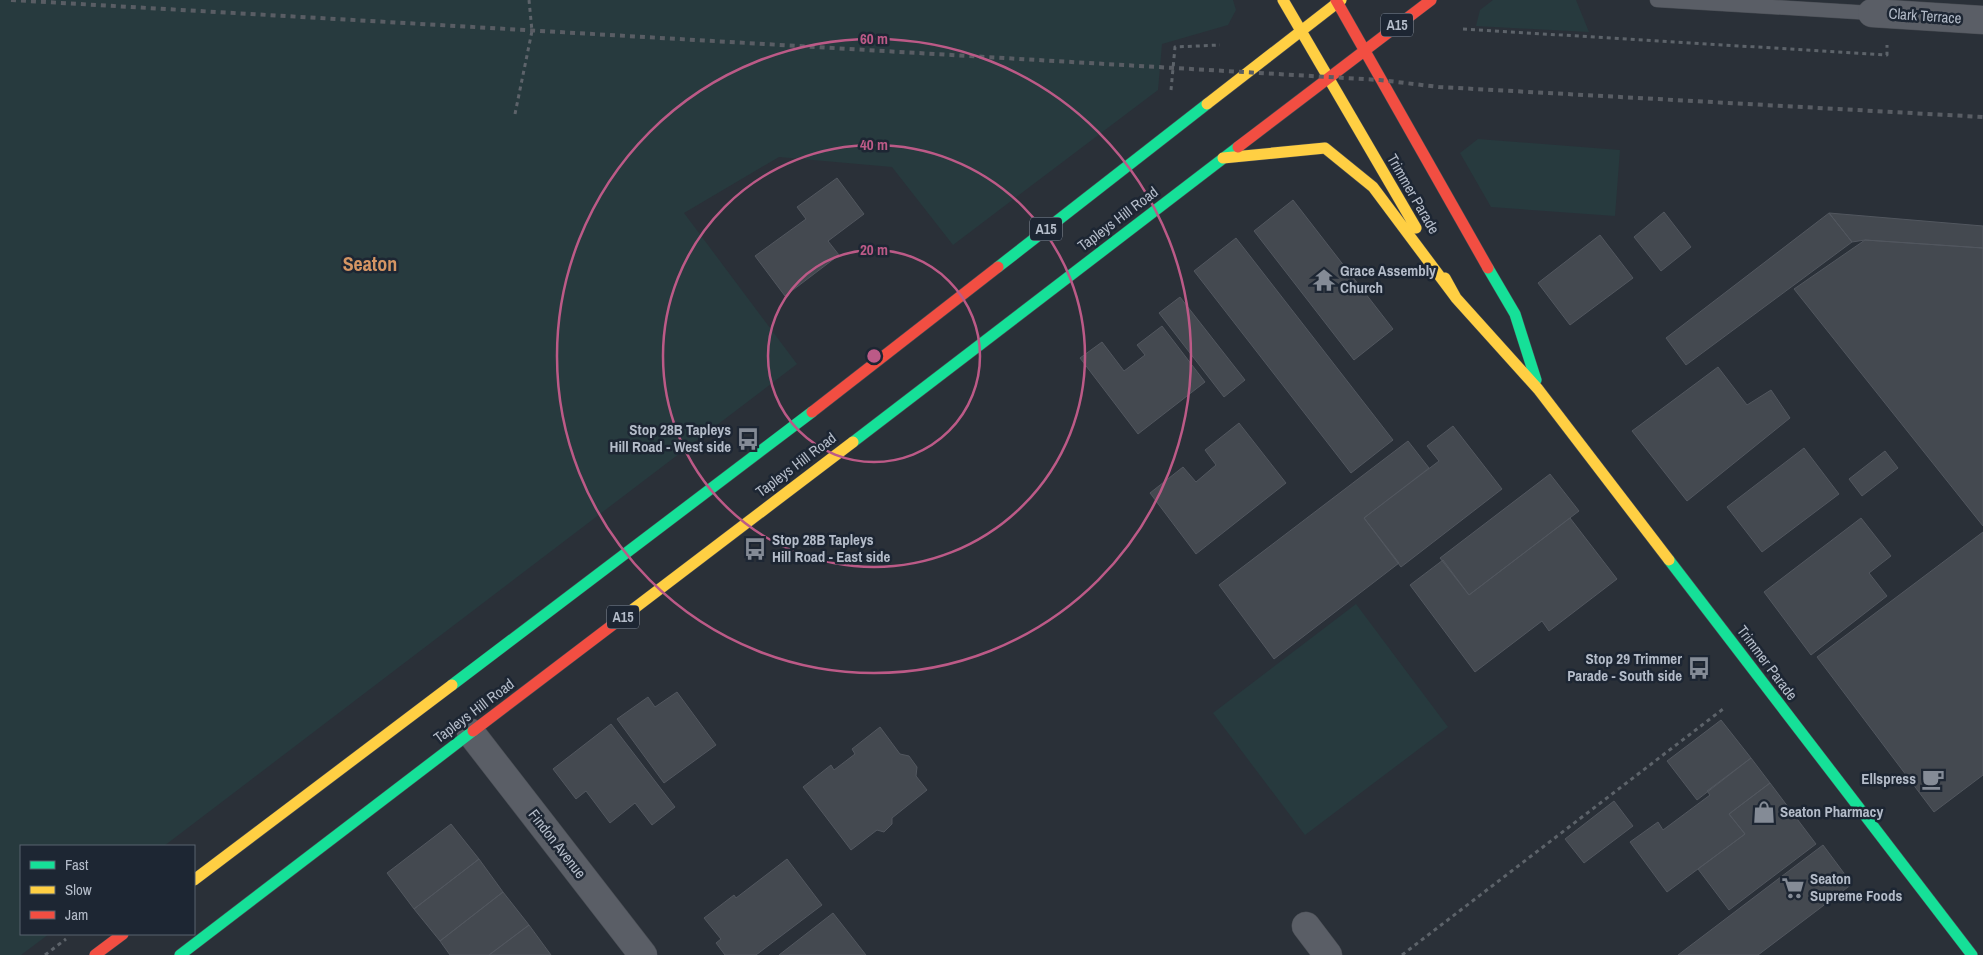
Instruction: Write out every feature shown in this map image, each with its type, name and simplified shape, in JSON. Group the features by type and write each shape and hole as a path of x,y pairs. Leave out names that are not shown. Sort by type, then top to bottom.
{"main road":[{"name":"Trimmer Parade","path":"1283,0 1456,298 1538,389 1972,955"},
{"name":"Tapleys Hill Road","path":"180,955 1431,0"},
{"name":"Trimmer Parade","path":"1338,1 1363,51 1515,314 1538,389"},
{"name":"A15","path":"195,879 792,427 1338,1"},
{"path":"1223,158 1325,148 1373,187 1456,298"},
{"path":"96,955 123,935"}],"street":[{"name":"Clark Terrace","path":"1881,14 1983,20"},
{"name":"Findon Avenue","path":"471,733 643,955"},
{"path":"1306,926 1328,955"}],"lane":[{"name":"Clark Terrace","path":"1657,0 1881,14"}],"path":[{"path":"515,114 532,31 529,0"},
{"path":"1463,29 1887,55 1881,14"},
{"path":"1402,955 1723,709"},
{"path":"45,955 72,935"}],"green space":[{"path":"0,0 1233,0 1236,10 1228,25 1162,44 1158,90 953,245 892,167 779,157 684,213 797,364 165,845 20,845 20,935 48,935 21,955 0,955"},
{"path":"1493,0 1576,0 1589,32 1476,26 1480,10"},
{"path":"1478,139 1620,150 1615,216 1491,207 1460,153"},
{"path":"1356,604 1448,727 1305,835 1213,713"}],"building":[{"path":"837,178 864,214 828,241 839,255 785,296 755,256 806,219 797,207"},
{"name":"Grace Assembly Church","path":"1293,200 1393,329 1354,360 1254,231"},
{"path":"1664,212 1691,247 1661,271 1634,237"},
{"path":"1829,213 1852,242 1686,365 1666,338"},
{"path":"1829,213 1983,226 1983,248 1865,240 1852,242"},
{"path":"1600,235 1633,278 1570,325 1538,283"},
{"path":"1236,238 1393,440 1351,473 1194,271"},
{"path":"1865,240 1983,248 1983,526 1794,289"},
{"path":"1180,297 1245,380 1224,397 1159,313"},
{"path":"1162,326 1205,382 1138,434 1080,358 1102,342 1124,371 1145,355 1137,345"},
{"path":"1718,367 1747,405 1771,390 1790,418 1687,501 1632,431"},
{"path":"1239,423 1286,483 1196,554 1150,493 1183,467 1196,482 1216,465 1205,450"},
{"path":"1453,426 1502,489 1401,567 1364,518 1439,461 1427,446"},
{"path":"1408,441 1429,468 1364,518 1399,563 1274,659 1219,585"},
{"path":"1804,448 1839,494 1762,552 1727,507"},
{"path":"1885,451 1898,468 1862,496 1849,479"},
{"path":"1550,474 1579,511 1469,595 1440,558"},
{"path":"1570,518 1617,579 1549,631 1542,621 1475,672 1410,585 1443,560 1469,595"},
{"path":"1861,518 1891,556 1869,573 1887,596 1811,655 1764,592"},
{"path":"1983,532 1983,775 1934,812 1817,657"},
{"path":"677,692 716,745 664,783 617,719 648,697 655,707"},
{"path":"1721,720 1751,758 1697,800 1667,761"},
{"path":"611,724 675,807 652,825 635,803 610,823 586,791 576,799 553,769"},
{"path":"880,727 900,754 909,756 917,767 916,776 927,790 892,818 892,824 884,832 877,830 851,850 803,787 831,765 834,770 855,754 852,749"},
{"path":"1751,758 1770,783 1729,814 1745,834 1667,892 1630,842 1658,822 1663,830 1710,795 1707,791"},
{"path":"1770,783 1816,844 1729,910 1698,869 1745,834 1729,814"},
{"path":"1614,801 1633,826 1584,863 1565,839"},
{"path":"451,824 479,859 414,909 387,873"},
{"path":"1823,845 1852,884 1758,955 1678,955"},
{"path":"479,859 503,892 440,941 414,909"},
{"path":"787,859 822,905 756,955 725,955 716,943 721,939 704,918 734,895 736,898"},
{"path":"503,892 529,925 489,955 450,955 440,941"},
{"path":"833,913 866,955 779,955"},
{"path":"529,925 551,955 489,955"}],"railway":[{"path":"11,0 1380,80 1439,87 1983,117"}],"traffic: fast":[{"path":"998,267 1207,104"},
{"path":"853,442 1238,147"},
{"path":"1488,268 1515,314 1536,380"},
{"path":"452,685 812,412"},
{"path":"1669,560 1972,955"},
{"path":"180,955 473,731"}],"traffic: slow":[{"path":"1283,0 1416,228"},
{"path":"1207,104 1341,0"},
{"path":"1223,158 1325,148 1373,187 1456,298"},
{"path":"1445,278 1456,298 1538,389 1669,560"},
{"path":"619,620 853,442"},
{"path":"195,879 452,685"}],"traffic: jam":[{"path":"1336,0 1488,268"},
{"path":"1238,147 1431,0"},
{"path":"812,412 998,267"},
{"path":"473,731 619,620"},
{"path":"95,955 122,935"}],"place":[{"name":"Grace Assembly Church","path":"1324,280"},
{"name":"Stop 28B Tapleys Hill Road - West side","path":"748,439"},
{"name":"Stop 28B Tapleys Hill Road - East side","path":"755,549"},
{"name":"Stop 29 Trimmer Parade - South side","path":"1699,668"},
{"name":"Ellspress","path":"1933,779"},
{"name":"Seaton Pharmacy","path":"1764,812"},
{"name":"Seaton Supreme Foods","path":"1793,888"}],"district":[{"name":"Seaton","path":"370,264"}]}
